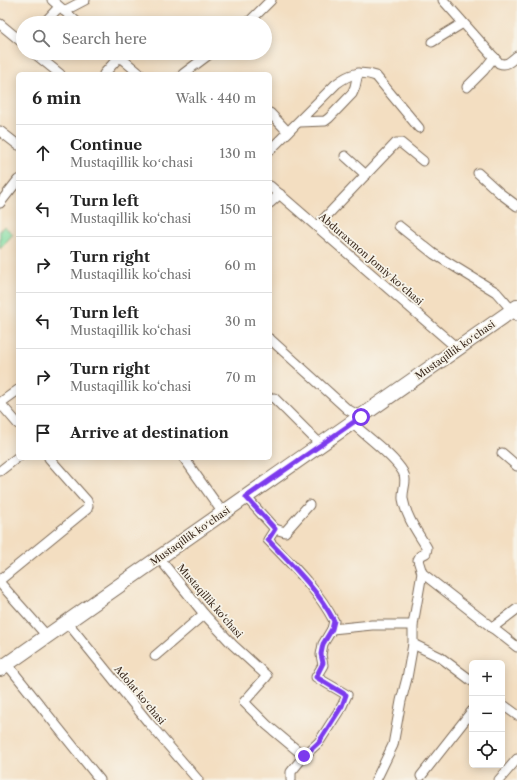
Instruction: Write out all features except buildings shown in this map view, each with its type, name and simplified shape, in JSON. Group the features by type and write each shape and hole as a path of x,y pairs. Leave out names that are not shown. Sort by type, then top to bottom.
{"main road":[{"name":"Mustaqillik koʻchasi","path":"4,666 458,349 516,311"}],"street":[{"path":"52,0 70,16"},
{"path":"53,16 62,9 85,0"},
{"path":"255,16 271,0"},
{"path":"443,0 499,63 508,63 517,56"},
{"path":"432,42 463,22"},
{"path":"0,24 16,38"},
{"path":"467,87 484,70 494,57"},
{"path":"43,60 58,72"},
{"path":"105,72 114,60"},
{"path":"123,60 138,72"},
{"path":"185,72 201,60"},
{"path":"299,122 325,121 329,118 352,94 358,73"},
{"path":"272,148 336,84 342,79 358,73 366,73 376,76 419,128"},
{"path":"272,115 288,132"},
{"path":"0,131 16,143"},
{"path":"317,226 396,143 399,142 423,161"},
{"path":"345,156 366,175"},
{"path":"478,173 517,206"},
{"path":"0,203 16,183"},
{"name":"Abduraxmon Jomiy koʻchasi","path":"272,188 458,349"},
{"path":"272,201 280,194"},
{"path":"398,226 434,254 496,292 516,311"},
{"path":"272,341 347,409 403,472 406,482 403,498 409,516 427,548 426,553 420,556 418,560 422,574 413,625 413,644 393,746 376,780"},
{"path":"16,391 0,403 16,422"},
{"path":"274,398 321,445"},
{"path":"502,454 517,466"},
{"path":"0,470 16,458"},
{"path":"47,636 0,581 88,506 87,501 51,460"},
{"path":"185,460 223,513"},
{"path":"246,497 275,529 285,532 309,505"},
{"path":"275,529 268,540 300,573 328,610 334,621 332,629 323,644 321,654 323,663 316,677 346,695 342,706 319,742 304,756 291,772 291,780"},
{"name":"Mustaqillik ko‘chasi","path":"159,558 204,614 233,645 267,676 244,702 267,725 304,756"},
{"path":"422,574 517,647"},
{"path":"492,628 517,609"},
{"path":"154,656 204,614"},
{"name":"Adolat koʻchasi","path":"67,622 148,722 198,780"},
{"path":"332,629 372,625 413,625"},
{"path":"413,644 440,657 469,679"},
{"path":"4,666 100,780"},
{"path":"505,706 517,715"},
{"path":"421,776 469,715"},
{"path":"499,780 517,759"}],"green space":[{"path":"4,226 13,234 0,249 0,231"}],"route":[{"path":"304,756 319,742 342,706 346,695 316,677 323,663 321,654 323,644 332,629 334,621 328,610 300,573 268,540 275,529 246,497 361,417"}]}
